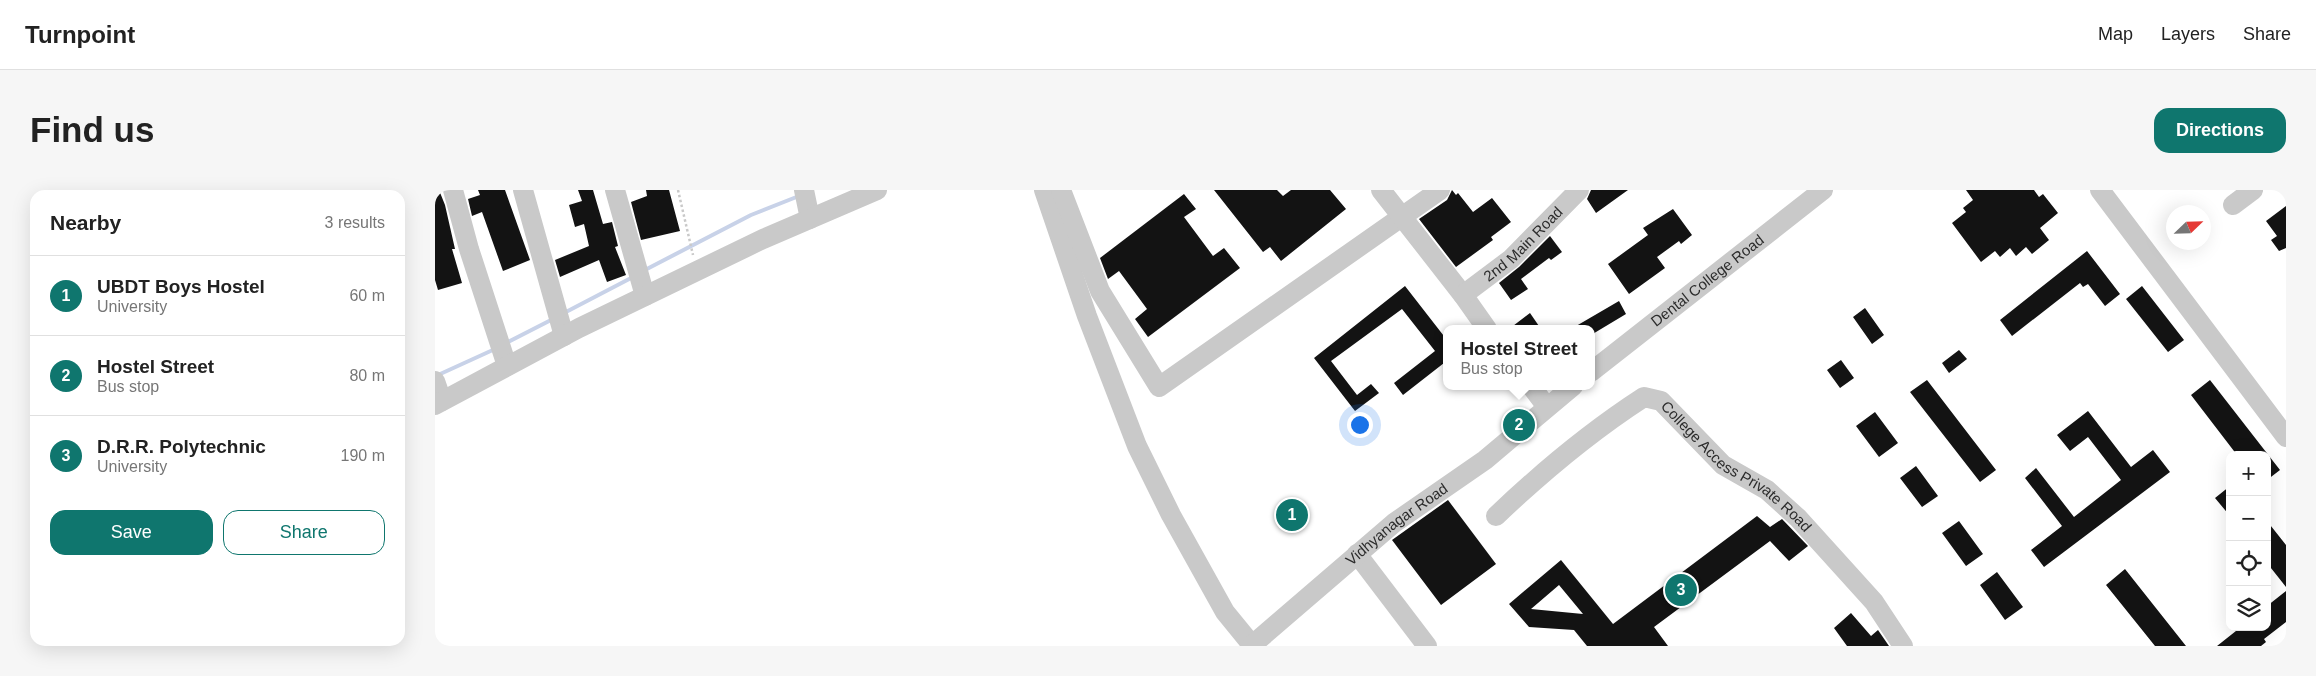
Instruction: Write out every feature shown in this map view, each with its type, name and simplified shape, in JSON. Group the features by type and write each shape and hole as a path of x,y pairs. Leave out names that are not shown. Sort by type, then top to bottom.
{"street":[{"path":"453,190 507,366"},
{"path":"523,190 564,336"},
{"path":"615,190 645,296"},
{"path":"804,190 810,219"},
{"path":"435,381 439,403 564,336 696,271 877,190"},
{"path":"1044,190 1087,316 1137,446 1171,515 1225,612 1251,646"},
{"path":"1061,190 1100,291 1159,387 1402,219 1440,190"},
{"path":"1381,190 1484,325"},
{"name":"2nd Main Road","path":"1463,295 1511,258 1579,190"},
{"name":"Dental College Road","path":"1595,369 1823,190"},
{"path":"2100,190 2286,437"},
{"path":"2233,205 2253,190"},
{"path":"1534,390 1547,407 1568,390"},
{"name":"College Access Private Road","path":"1496,516 1531,483 1622,411 1644,397 1661,401 1723,464 1767,490 1798,518 1874,602 1903,646"},
{"name":"Vidhyanagar Road","path":"1251,646 1394,523 1485,460 1547,407"},
{"path":"1357,554 1427,646"}],"path":[{"path":"677,190 696,271"}],"building":[{"path":"435,190 439,190 445,205 455,249 452,249 462,283 438,290 435,280"},
{"path":"478,190 505,190 530,260 503,271 482,212 472,216 468,199 480,195"},
{"path":"578,190 593,190 603,224 612,222 618,246 615,247 626,275 607,282 599,260 560,277 555,260 589,246 584,224 575,227 569,205 582,201"},
{"path":"646,190 669,190 680,231 641,240 631,202 647,196"},
{"path":"1214,190 1277,190 1283,196 1291,190 1330,190 1346,209 1281,261 1270,247 1263,252"},
{"path":"1452,190 1456,195 1458,193 1473,212 1492,198 1511,222 1491,237 1493,240 1456,267 1419,219 1447,200"},
{"path":"1591,190 1628,190 1596,213 1587,199"},
{"path":"1966,190 2034,190 2039,197 2043,194 2058,213 2040,228 2049,240 2032,254 2026,247 2016,256 2010,248 2000,257 1995,251 1981,262 1952,223 1966,212 1963,208 1973,200"},
{"path":"1184,194 1196,209 1184,217 1213,256 1224,248 1240,268 1148,337 1135,319 1147,309 1119,271 1108,279 1100,258"},
{"path":"2286,206 2286,248 2279,251 2271,240 2277,236 2266,221"},
{"path":"1673,209 1692,235 1681,244 1679,241 1657,257 1665,268 1629,294 1608,264 1648,235 1643,228"},
{"path":"1550,236 1562,252 1551,260 1549,258 1521,279 1528,289 1511,300 1499,283 1519,267"},
{"path":"2087,251 2120,294 2105,306 2088,284 2083,287 2080,283 2012,336 2000,320"},
{"path":"1405,286 1443,335 1443,364 1403,395 1394,383 1435,351 1402,309 1331,361 1357,395 1371,384 1379,393 1355,411 1314,358"},
{"path":"2142,286 2184,340 2168,352 2126,299"},
{"path":"1619,301 1626,314 1595,333 1595,325 1578,325"},
{"path":"1865,308 1884,335 1872,344 1853,317"},
{"path":"1530,313 1538,325 1514,325"},
{"path":"1959,350 1967,359 1949,373 1942,363"},
{"path":"1841,360 1854,378 1840,388 1827,370"},
{"path":"1927,380 1996,470 1980,482 1910,392"},
{"path":"2210,380 2265,451 2234,451 2191,395"},
{"path":"2088,411 2131,467 2153,450 2170,472 2044,567 2031,550 2062,526 2025,478 2036,468 2074,517 2121,480 2088,437 2070,451 2057,435"},
{"path":"1875,412 1898,443 1879,457 1856,426"},
{"path":"2271,458 2280,470 2271,477"},
{"path":"1916,466 1938,496 1922,507 1900,478"},
{"path":"2226,489 2226,511 2215,498"},
{"path":"1448,500 1496,564 1441,605 1392,540"},
{"path":"1757,516 1770,527 1782,519 1808,546 1789,561 1770,541 1654,627 1668,646 1587,646 1574,630 1529,627 1509,604 1561,560 1613,624","holes":["1559,585 1583,614 1531,609"]},
{"path":"1959,521 1983,554 1966,566 1942,533"},
{"path":"2271,526 2286,545 2286,587 2271,568"},
{"path":"2125,569 2186,646 2155,646 2106,585"},
{"path":"1997,572 2023,607 2005,620 1980,585"},
{"path":"2286,591 2286,622 2264,639 2266,642 2261,646 2217,646 2236,631 2271,631 2271,603"},
{"path":"1851,613 1871,636 1878,630 1889,646 1847,646 1834,628"}],"waterway":[{"path":"643,271 751,215 799,196"},
{"path":"564,313 633,277"},
{"path":"506,343 553,319"},
{"path":"438,375 495,349"}],"place":[{"name":"Hostel Street","path":"1519,425"},
{"name":"UBDT Boys Hostel","path":"1292,515"},
{"name":"D.R.R. Polytechnic","path":"1681,590"}]}
